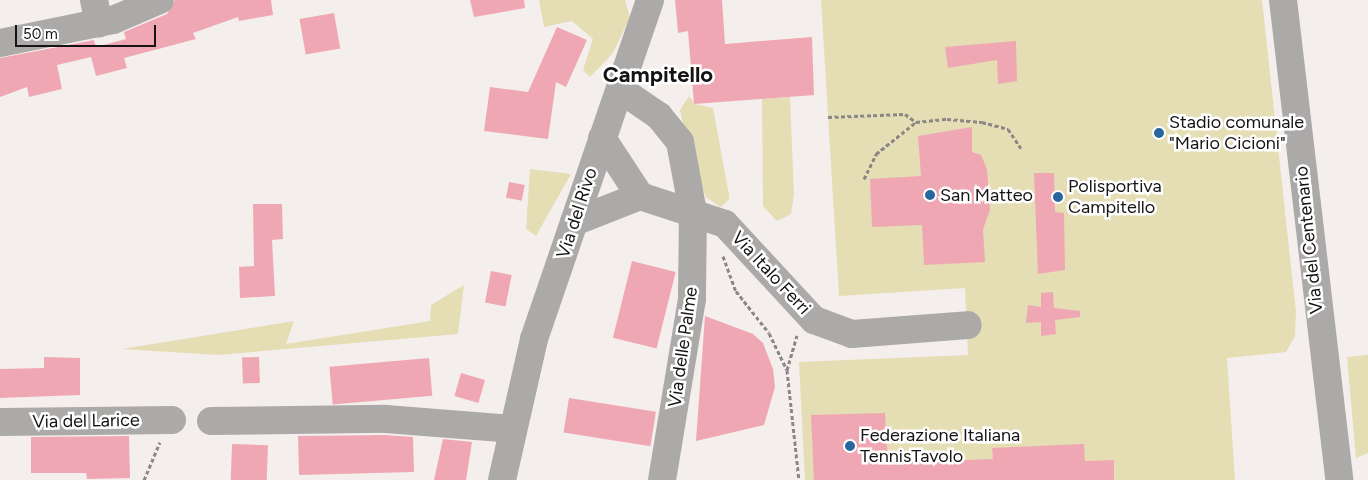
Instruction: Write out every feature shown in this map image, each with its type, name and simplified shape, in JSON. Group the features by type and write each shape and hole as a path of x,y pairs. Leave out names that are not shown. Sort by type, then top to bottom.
{"street":[{"path":"0,43 96,11 160,0"},
{"name":"Via del Rivo","path":"502,480 512,429 534,340 602,138 621,90 650,0"},
{"name":"Via del Centenario","path":"1282,0 1339,480"},
{"name":"Via delle Palme","path":"621,90 659,116 680,142 693,212 692,299 662,480"},
{"path":"602,138 640,196"},
{"path":"574,222 640,196 693,212"},
{"name":"Via Italo Ferri","path":"693,212 725,224 814,320 852,334 968,325"},
{"path":"211,421 386,419 512,429"},
{"name":"Via del Larice","path":"0,422 172,420"}],"path":[{"path":"828,117 905,114 916,122"},
{"path":"864,179 876,154 916,122 947,119 982,122 1008,129 1021,148"},
{"path":"721,251 736,291 769,333 787,370 799,480"},
{"path":"144,480 172,420"}],"shaded area":[{"path":"539,0 625,0 630,17 613,53 590,77 583,70 593,39 572,21 544,27"},
{"name":"Polisportiva Campitello","path":"821,0 1262,0 1296,312 1295,336 1286,352 1227,358 1235,480 805,480 799,362 968,355 965,288 839,296"},
{"path":"689,96 695,104 713,108 729,195 729,200 720,207 706,197 694,171 680,110"},
{"path":"790,97 794,194 791,214 777,221 763,206 762,99"},
{"path":"530,169 571,174 536,236 526,229"},
{"path":"464,285 458,334 218,355 122,349 294,321 286,344 430,321 431,305"},
{"path":"1368,355 1368,453 1356,458 1347,357"}],"building":[{"path":"175,0 271,0 273,15 239,21 238,17 193,33 196,39 124,58 127,68 96,76 91,57 57,65 62,89 29,97 27,87 0,97 0,58 94,40 96,47 126,39 124,32 167,14"},
{"path":"470,0 524,0 525,8 474,17"},
{"path":"675,0 722,0 725,44 812,37 814,95 694,104 688,31 678,33"},
{"path":"334,13 340,48 306,55 300,19"},
{"path":"557,27 587,40 566,87 556,82 548,139 484,131 490,87 528,92"},
{"path":"1016,41 1017,81 998,84 997,60 948,68 945,47"},
{"name":"San Matteo","path":"972,127 972,152 981,155 987,169 990,210 983,229 985,262 924,265 922,225 872,227 870,179 921,176 918,136"},
{"path":"1034,173 1054,173 1055,212 1064,213 1065,270 1038,274"},
{"path":"509,182 525,185 522,201 506,198"},
{"path":"253,204 282,204 283,239 272,240 275,296 240,298 239,267 254,266"},
{"path":"632,261 676,272 657,349 613,338"},
{"path":"491,271 512,275 506,306 485,302"},
{"path":"1053,292 1054,308 1080,311 1080,317 1055,320 1056,334 1041,336 1041,322 1026,323 1028,305 1041,307 1041,293"},
{"path":"705,316 753,334 763,343 773,369 775,387 764,425 696,441"},
{"path":"44,357 80,358 80,395 0,398 0,369 44,368"},
{"path":"259,357 260,383 243,384 242,358"},
{"path":"429,358 432,396 333,405 329,367"},
{"path":"461,373 485,380 478,403 454,396"},
{"path":"569,398 656,412 650,446 564,433"},
{"name":"Federazione Italiana TennisTavolo","path":"885,413 888,463 993,459 992,448 1084,444 1085,461 1114,460 1114,480 814,480 811,415"},
{"path":"385,435 413,437 414,472 299,475 298,436"},
{"path":"129,436 130,478 87,479 86,473 31,473 31,437"},
{"path":"443,439 472,442 466,480 434,480"},
{"path":"232,444 268,445 267,480 231,480"}],"place":[{"name":"Stadio comunale \"Mario Cicioni\"","path":"1159,133"},
{"name":"San Matteo","path":"930,195"},
{"name":"Polisportiva Campitello","path":"1058,197"},
{"name":"Federazione Italiana TennisTavolo","path":"850,446"}],"district":[{"name":"Campitello","path":"658,75"}]}
